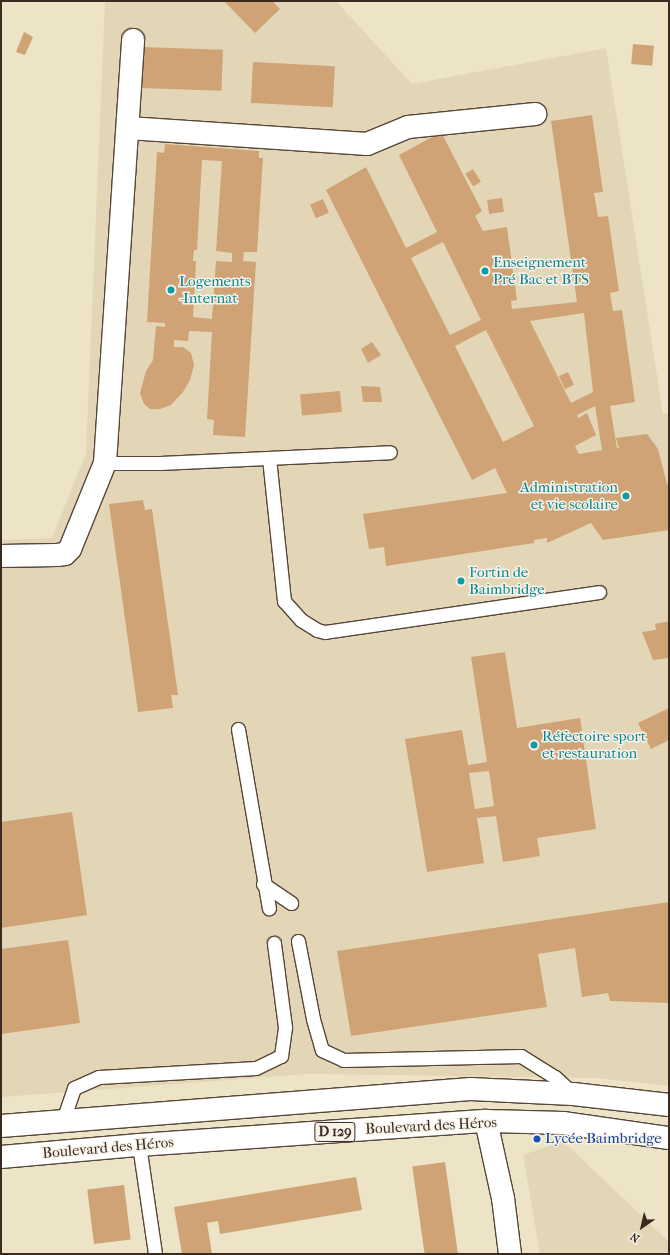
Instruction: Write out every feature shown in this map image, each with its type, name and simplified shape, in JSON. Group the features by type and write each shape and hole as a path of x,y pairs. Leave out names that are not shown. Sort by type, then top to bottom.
{"main road":[{"path":"1,556 65,554 70,550 105,463 133,40"},
{"path":"128,128 367,144 408,127 535,114"},
{"name":"Boulevard des Héros","path":"1,1126 471,1089 573,1094 669,1105"},
{"path":"486,1121 503,1198 510,1254"},
{"name":"Boulevard des Héros","path":"1,1157 139,1145 486,1121 563,1123 669,1138"}],"lane":[{"path":"105,463 160,463 390,452"},
{"path":"269,458 284,601 301,620 317,630 325,632 599,592"},
{"path":"238,729 263,884 269,908"},
{"path":"263,884 291,903"},
{"path":"298,941 313,1019 322,1050 342,1060 521,1056 555,1077 573,1094"},
{"path":"63,1120 74,1088 99,1077 256,1068 281,1056 286,1027 274,943"},
{"path":"139,1145 155,1254"}],"shaded area":[{"path":"105,1 336,1 412,84 606,48 663,414 669,413 669,1086 595,1078 308,1074 1,1097 1,540 52,538 86,453"},
{"path":"563,1141 669,1242 669,1254 540,1254 523,1155"}],"building":[{"path":"224,1 272,1 280,9 255,33"},
{"path":"24,32 33,37 25,55 16,52"},
{"path":"633,44 654,46 652,66 631,64"},
{"path":"141,47 223,50 222,91 140,88"},
{"path":"253,62 335,66 333,107 251,103"},
{"path":"592,115 603,192 594,193 598,217 608,216 619,291 610,293 613,311 622,310 635,402 610,406 617,448 619,448 616,438 647,434 658,449 667,484 669,484 669,530 603,540 591,523 547,543 547,538 534,540 534,543 386,566 384,547 369,549 363,514 507,493 495,468 472,480 326,190 366,167 406,248 437,232 399,155 441,132 482,211 475,216 483,231 507,227 517,300 511,301 512,309 577,302 551,121","holes":["443,242 481,320 450,335 411,258","584,313 593,392 571,403 530,321","486,330 534,426 503,442 455,346","595,406 602,450 579,454 575,446 596,435 587,413 578,418 577,415"]},
{"name":"Logements -Internat","path":"165,144 259,151 259,158 263,158 257,252 244,252 243,261 256,262 245,437 213,435 214,420 207,419 212,332 189,331 188,341 174,340 174,347 183,347 191,353 194,365 190,380 183,392 171,405 160,409 150,409 144,404 140,393 146,371 153,360 156,326 165,327 165,323 147,322 157,152 164,153","holes":["202,160 222,161 216,251 232,253 232,262 216,261 212,319 193,317 196,261 193,261 194,250 197,250"]},
{"path":"473,169 481,182 473,186 465,174"},
{"path":"502,198 504,212 489,214 487,200"},
{"path":"323,199 329,213 316,218 310,204"},
{"path":"372,342 381,355 368,363 361,349"},
{"path":"568,372 574,385 565,389 559,376"},
{"path":"361,386 380,387 382,402 363,402"},
{"path":"340,391 342,412 302,415 300,394"},
{"path":"143,500 145,510 152,509 178,695 171,695 173,708 138,712 109,504"},
{"path":"669,621 669,658 653,660 642,632 656,630 655,624"},
{"name":"Réfectoire sport et restauration","path":"505,652 517,728 580,718 596,829 537,838 540,856 503,862 496,816 477,818 484,863 427,872 405,739 462,730 468,765 487,762 471,657","holes":["489,771 494,806 475,809 469,773"]},
{"path":"669,708 669,740 651,749 638,723"},
{"path":"72,812 87,915 1,928 1,822"},
{"path":"669,902 669,1003 610,1001 608,993 582,997 575,948 538,954 547,1007 351,1036 337,951"},
{"path":"68,940 80,1023 1,1034 1,949"},
{"path":"445,1162 458,1254 425,1254 412,1167"},
{"path":"356,1177 362,1210 220,1234 218,1221 207,1223 212,1254 182,1254 174,1207"},
{"path":"124,1185 131,1240 94,1244 87,1190"}],"place":[{"name":"Enseignement Pré Bac et BTS","path":"485,271"},
{"name":"Logements -Internat","path":"171,290"},
{"name":"Administration et vie scolaire","path":"626,496"},
{"name":"Fortin de Baimbridge","path":"461,581"},
{"name":"Réfectoire sport et restauration","path":"534,745"},
{"name":"Lycée Baimbridge","path":"537,1139"}]}
